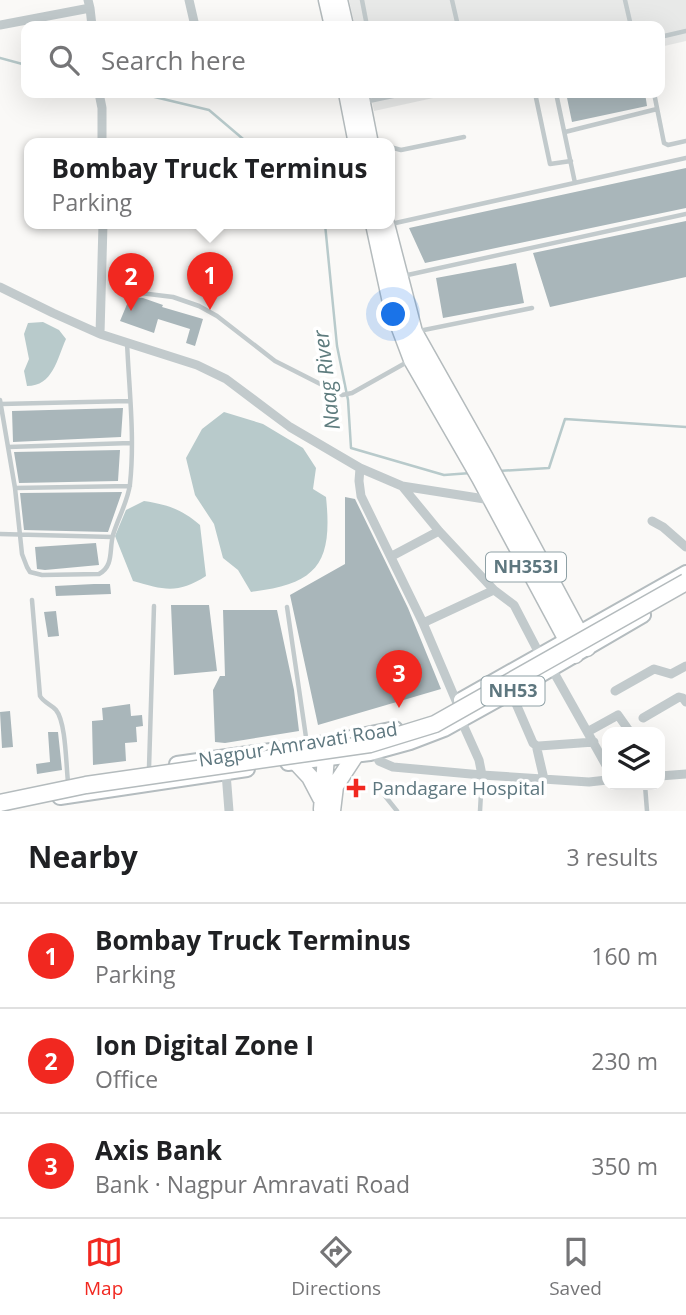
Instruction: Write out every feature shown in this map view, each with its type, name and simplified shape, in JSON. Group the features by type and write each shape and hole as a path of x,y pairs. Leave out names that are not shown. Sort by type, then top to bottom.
{"highway":[{"path":"327,0 332,21"},
{"path":"339,0 344,21"},
{"path":"354,98 357,138"},
{"path":"354,98 368,138"},
{"path":"376,229 392,279 414,332 418,356"},
{"path":"387,229 392,307 485,472"},
{"name":"NH353I","path":"485,472 491,500 573,637"},
{"name":"NH353I","path":"485,472 581,652"},
{"path":"7,804 86,785 370,744 409,733 435,724 686,582"},
{"path":"325,807 356,754 354,738"},
{"path":"325,807 326,751"},
{"path":"296,762 310,777 325,807"}],"main road":[{"name":"Nagpur Amravati Road","path":"7,804 296,762 354,738 407,726 433,717 686,573"},
{"name":"Nagpur Amravati Road","path":"7,804 68,782 149,768 307,745 326,751 356,754 410,742 461,720 686,590"}],"street":[{"path":"189,0 194,21"},
{"path":"0,25 89,4"},
{"path":"100,98 102,138"},
{"path":"100,334 103,229"},
{"path":"0,286 100,334 197,365 226,379 290,427 360,468 402,486 491,500"},
{"path":"360,468 361,496 423,622 457,702"},
{"path":"402,486 439,531 494,590 514,605 540,654"},
{"path":"652,521 686,547"},
{"path":"392,556 439,531"},
{"path":"423,622 494,590"},
{"path":"615,691 654,669 671,674 686,666"},
{"path":"552,669 602,757"},
{"path":"511,692 533,743 538,747 544,779"},
{"path":"643,718 679,697 686,702"},
{"path":"589,731 618,715 626,727"},
{"path":"461,720 479,760 482,775"},
{"path":"538,747 594,742"},
{"path":"374,752 385,765 482,775 602,781"},
{"path":"226,773 229,811"},
{"path":"665,776 686,774"}],"lane":[{"path":"362,0 365,21"},
{"path":"452,0 457,21"},
{"path":"625,0 630,21"},
{"path":"665,36 686,31"},
{"path":"536,98 550,164 571,161"},
{"path":"557,98 575,183"},
{"path":"655,98 665,144 686,141"},
{"path":"565,132 657,109"},
{"path":"395,148 401,150 464,136"},
{"path":"395,222 686,158"},
{"path":"392,279 686,214"},
{"path":"124,291 173,297 199,306 217,316 275,361 347,394 418,356"},
{"path":"414,332 532,308"},
{"path":"127,342 130,401 131,443 130,486 113,537 110,563 106,570 89,575 42,575 30,572 22,554 15,488 0,402 130,401"},
{"path":"8,447 131,443"},
{"path":"15,488 130,486"},
{"path":"0,534 113,537"},
{"path":"32,600 40,696 44,703 56,711 61,721 68,782"},
{"path":"149,768 154,606"},
{"path":"287,607 307,745"},
{"path":"480,811 482,775"},
{"path":"645,790 647,811"},
{"path":"385,796 397,811"}],"shaded area":[{"path":"349,0 686,0 686,41 665,46 665,21 354,21"},
{"path":"371,98 433,98 374,111"},
{"path":"43,322 59,330 66,339 53,370 43,381 27,386 24,371 29,359 24,334 28,323"},
{"path":"224,412 263,424 303,448 316,468 313,489 326,497 327,539 316,567 292,583 251,592 238,570 223,558 214,524 195,495 186,458 202,429"},
{"path":"144,501 174,508 200,525 206,576 187,586 171,589 133,581 115,536 126,510"}],"building":[{"path":"567,98 646,98 647,106 572,122"},
{"path":"686,168 686,208 425,263 409,228"},
{"path":"686,221 686,277 550,307 533,253"},
{"path":"516,263 524,303 443,318 436,278"},
{"path":"130,297 143,298 163,305 162,307 203,319 195,346 186,343 190,329 158,319 154,333 120,321"},
{"path":"123,408 121,437 13,442 12,411"},
{"path":"120,450 118,481 19,483 14,452"},
{"path":"122,492 108,532 24,530 20,493"},
{"path":"345,497 355,499 408,608 441,689 318,725 290,595 345,564"},
{"path":"96,543 99,565 37,569 35,547"},
{"path":"110,584 111,594 56,596 55,586"},
{"path":"171,605 209,605 217,671 174,675"},
{"path":"223,610 277,610 294,690 299,731 225,743 215,742 213,690 220,676 225,676"},
{"path":"56,611 59,636 48,637 44,612"},
{"path":"130,704 131,716 142,715 143,726 136,727 137,742 125,743 126,761 93,765 92,721 103,720 102,708"},
{"path":"10,711 13,747 2,748 0,712"},
{"path":"48,732 58,732 62,770 37,774 36,764 50,762"}],"waterway":[{"name":"Naag River","path":"0,58 21,64"},
{"name":"Naag River","path":"159,98 209,110 242,138"},
{"name":"Naag River","path":"325,229 337,346 348,400 351,448 444,475 471,473"},
{"name":"Naag River","path":"498,471 549,468 565,419 686,427"}],"place":[{"name":"Bombay Truck Terminus","path":"210,310"},
{"name":"Ion Digital Zone I","path":"131,311"},
{"name":"Axis Bank","path":"399,708"},
{"name":"Pandagare Hospital","path":"356,788"}]}
